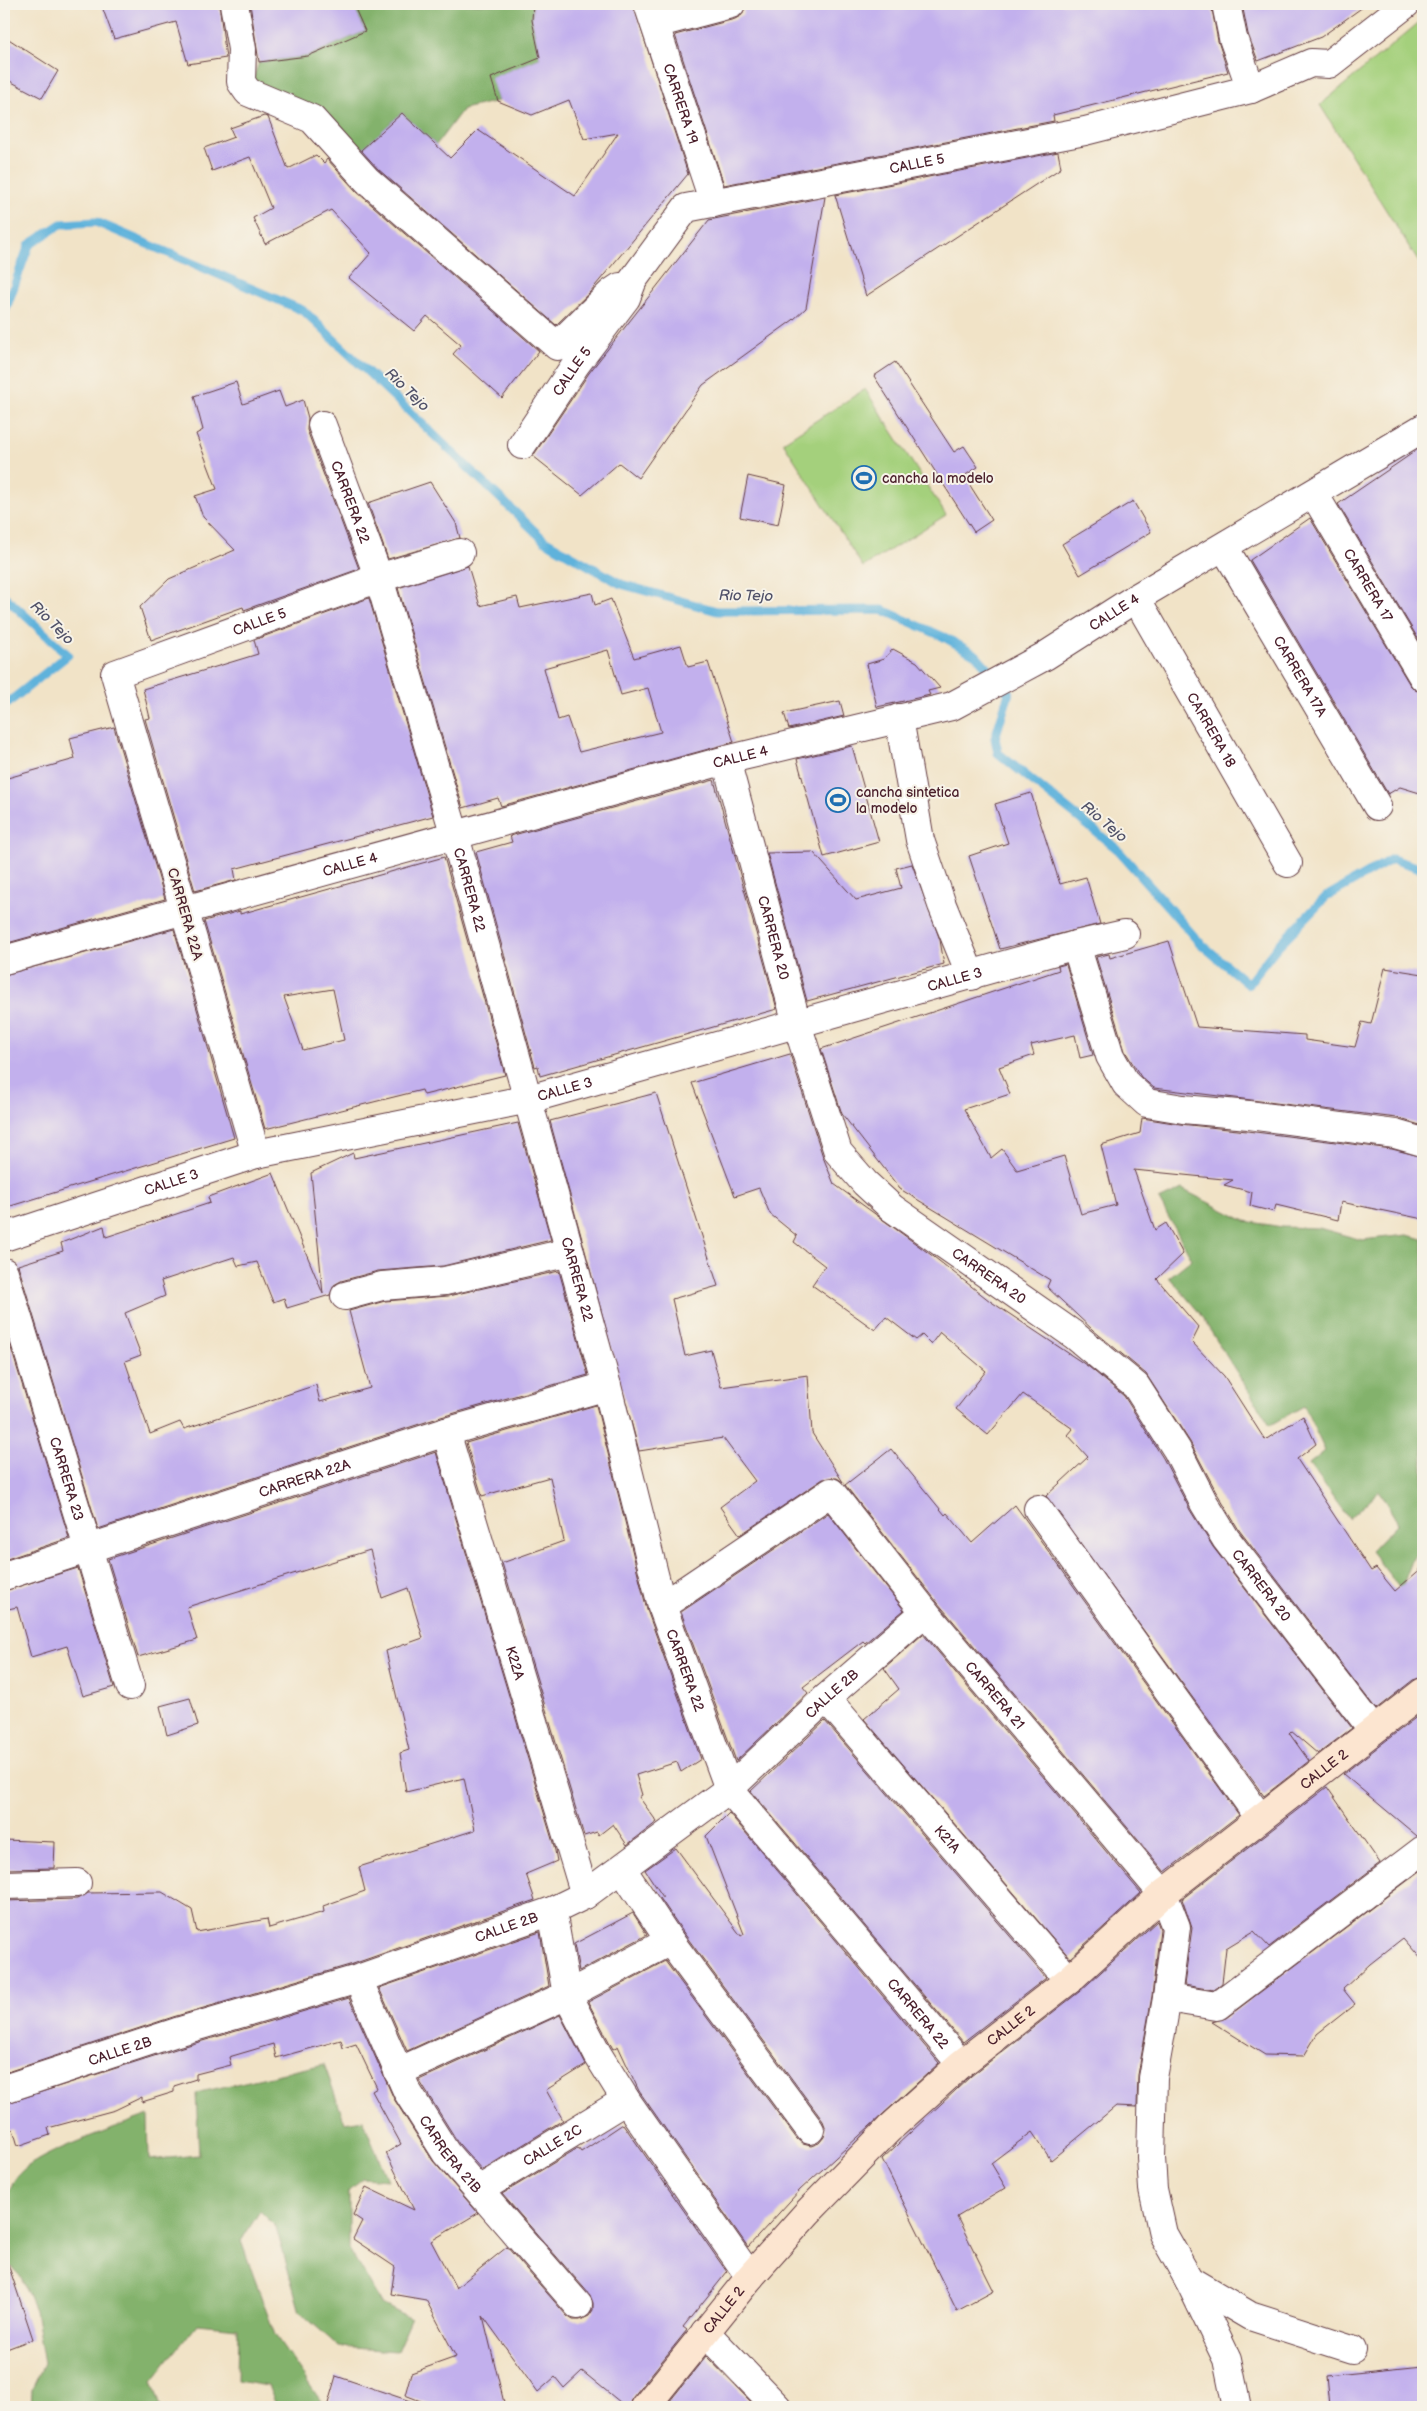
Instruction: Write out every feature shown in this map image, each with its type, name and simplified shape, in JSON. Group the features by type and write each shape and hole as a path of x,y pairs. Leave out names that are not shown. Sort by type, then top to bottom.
{"street":[{"path":"234,4 242,49 241,82 248,92 312,119 367,180 557,346 611,293 633,280"},
{"path":"652,14 732,4"},
{"path":"1226,4 1233,38 1251,89"},
{"name":"CALLE 5","path":"522,445 576,364 626,298 633,280 686,208 1085,131 1251,89 1311,63 1329,64 1406,4"},
{"name":"CARRERA 19","path":"652,14 714,203"},
{"name":"CARRERA 22","path":"322,425 379,578 455,836 607,1386 662,1606 729,1788 962,2064"},
{"name":"CALLE 4","path":"4,960 726,760 952,706 1045,656 1136,598 1423,428"},
{"name":"CARRERA 17","path":"1314,494 1423,677"},
{"name":"CARRERA 17A","path":"1224,547 1377,806"},
{"name":"CALLE 5","path":"116,674 379,578 460,553"},
{"name":"CARRERA 18","path":"1136,598 1288,863"},
{"name":"CARRERA 22A","path":"116,674 256,1154"},
{"path":"899,718 920,840 942,905 971,976"},
{"name":"CARRERA 20","path":"726,760 797,1024 838,1152 865,1183 892,1208 1074,1335 1136,1386 1177,1450 1204,1503 1226,1539 1374,1730"},
{"name":"CALLE 3","path":"4,1237 256,1154 529,1099 1076,945 1125,934"},
{"path":"1076,945 1110,1056 1126,1084 1146,1103 1395,1134 1423,1142"},
{"path":"345,1296 382,1286 445,1280 570,1252"},
{"name":"CARRERA 23","path":"4,1272 87,1550 130,1686"},
{"name":"CARRERA 22A","path":"4,1576 446,1432 607,1386"},
{"name":"K22A","path":"446,1432 585,1895"},
{"name":"CARRERA 21","path":"662,1606 831,1492 925,1612 1163,1894 1176,1927 1167,1998 1153,2078 1153,2190 1163,2234 1189,2280 1227,2359 1236,2403"},
{"path":"1038,1509 1260,1818"},
{"name":"CALLE 2B","path":"4,2089 178,2032 358,1979 552,1911 585,1895 729,1788 826,1698 925,1612"},
{"name":"CALLE 2","path":"644,2407 750,2277 808,2212 890,2129 962,2064 1069,1980 1163,1894 1423,1692"},
{"name":"K21A","path":"826,1698 1069,1980"},
{"path":"1167,1998 1217,2006 1423,1850"},
{"path":"622,1869 670,1941 810,2130"},
{"path":"4,1884 77,1883"},
{"path":"552,1911 568,1996 598,2055 626,2100 750,2277"},
{"path":"398,2072 568,1996 670,1941"},
{"name":"CARRERA 21B","path":"358,1979 407,2090 446,2153 578,2304"},
{"name":"CALLE 2C","path":"479,2190 626,2100"},
{"path":"1189,2280 1250,2316 1352,2349"},
{"path":"705,2332 778,2407"}],"green space":[{"path":"353,4 533,4 532,20 540,58 492,78 498,101 463,109 436,145 402,113 358,153 251,84 259,62 308,56 365,31"},
{"path":"1423,19 1423,269 1320,105"},
{"name":"cancha la modelo","path":"865,389 946,515 863,567 783,442"},
{"path":"1182,1189 1245,1221 1282,1227 1319,1228 1362,1240 1407,1235 1423,1239 1423,1550 1413,1558 1401,1590 1371,1551 1398,1523 1379,1491 1349,1519 1309,1464 1325,1451 1304,1406 1270,1425 1198,1311 1169,1277 1192,1259 1159,1200"},
{"path":"324,2064 345,2123 363,2120 388,2180 362,2178 349,2192 349,2249 382,2304 411,2319 397,2351 339,2347 300,2312 276,2227 260,2211 241,2241 275,2335 325,2407 277,2407 268,2386 237,2381 238,2328 197,2324 152,2381 161,2407 31,2407 32,2389 44,2364 35,2310 20,2276 4,2259 4,2198 18,2175 28,2166 60,2149 148,2115 149,2160 199,2155 196,2093"}],"building":[{"path":"101,4 219,4 226,58 188,64 176,22 114,39"},
{"path":"250,4 353,4 365,31 308,56 259,62"},
{"path":"533,4 633,4 688,174 590,292 556,325 378,169 361,150 402,113 450,158 478,130 575,196 618,133 584,139 569,100 532,115 498,101 491,78 540,58 532,20"},
{"path":"746,4 1211,4 1218,41 1228,72 1053,115 1054,121 724,185 675,35 735,19 742,15"},
{"path":"1242,4 1367,4 1321,37 1258,61 1248,34"},
{"path":"4,36 58,71 42,98 4,78"},
{"path":"264,116 268,117 288,169 316,155 324,163 327,159 357,192 539,351 502,398 453,354 461,345 427,316 414,331 349,278 371,253 331,210 265,244 253,218 271,208 250,157 212,171 204,148 234,137 230,128"},
{"path":"1058,152 1061,168 866,296 835,195"},
{"path":"825,197 806,308 793,320 703,385 638,478 619,463 582,495 533,456 589,373 709,220"},
{"path":"895,362 954,452 964,446 978,467 964,476 992,520 974,532 874,376"},
{"path":"236,382 243,404 279,391 285,407 303,400 308,418 307,430 359,569 244,610 243,607 151,640 140,607 169,579 235,550 203,517 195,496 217,489 196,434 203,430 194,396"},
{"path":"1423,446 1423,647 1338,504"},
{"path":"748,476 786,485 778,525 740,517"},
{"path":"430,482 456,523 460,538 388,559 368,503"},
{"path":"1133,501 1151,532 1080,575 1062,544"},
{"path":"1310,518 1410,685 1415,690 1423,693 1423,794 1400,787 1388,794 1250,560"},
{"path":"468,566 480,606 517,597 520,608 592,593 595,605 611,599 634,658 681,645 688,667 708,662 734,742 501,806 498,798 463,808 398,588","holes":["608,650 621,695 648,688 661,732 579,752 567,717 558,720 544,668"]},
{"path":"369,598 433,816 234,869 236,880 195,891 145,719 150,718 143,689 258,654 254,640"},
{"path":"893,649 917,662 940,688 928,691 930,695 877,707 867,664 884,659"},
{"path":"840,701 844,716 789,729 784,713"},
{"path":"114,727 165,899 4,944 4,779 75,759 70,738"},
{"name":"cancha sintetica la modelo","path":"852,746 879,842 824,857 797,759"},
{"path":"714,780 777,1009 540,1076 538,1066 535,1067 476,852 512,842 510,836"},
{"path":"1031,793 1060,884 1086,877 1100,924 1000,949 969,856 1008,843 995,804"},
{"path":"813,852 856,900 901,888 896,868 912,864 940,940 944,964 807,1001 767,853"},
{"path":"444,857 505,1075 424,1095 422,1090 265,1129 204,921 240,911 240,914","holes":["333,989 344,1040 303,1050 284,997"]},
{"path":"174,929 234,1138 4,1208 4,975"},
{"path":"1169,941 1197,1027 1305,1035 1305,1040 1355,1047 1362,1022 1371,1024 1385,968 1423,974 1423,1126 1397,1118 1154,1088 1141,1077 1125,1051 1096,957 1109,954 1110,958"},
{"path":"1066,964 1093,1055 1080,1058 1075,1035 1031,1045 1034,1055 999,1067 1010,1094 964,1109 991,1158 1002,1149 1017,1170 1064,1156 1081,1214 1116,1205 1101,1145 1140,1133 1142,1118 1392,1149 1423,1157 1423,1219 1341,1202 1338,1220 1276,1205 1274,1212 1250,1206 1252,1192 1224,1185 1233,1180 1134,1170 1155,1230 1166,1223 1183,1254 1157,1279 1199,1328 1192,1342 1224,1376 1265,1440 1303,1416 1316,1444 1297,1459 1371,1571 1376,1568 1395,1591 1423,1567 1423,1677 1413,1680 1376,1709 1239,1530 1190,1442 1146,1374 1093,1330 1047,1287 1050,1280 900,1189 842,1114 821,1049 1059,970 1058,966"},
{"path":"790,1054 823,1157 834,1184 934,1257 990,1301 1089,1367 1124,1396 1163,1458 1190,1510 1213,1547 1352,1728 1318,1754 1291,1731 1289,1733 1309,1761 1264,1796 1046,1496 1088,1457 1068,1435 1073,1429 1023,1394 988,1435 956,1409 986,1371 940,1332 931,1344 922,1335 916,1340 886,1317 875,1330 812,1285 825,1266 794,1242 797,1236 770,1214 759,1188 735,1196 692,1083"},
{"path":"656,1093 718,1286 672,1299 685,1356 711,1350 721,1387 808,1375 812,1433 843,1482 837,1478 823,1479 740,1535 720,1507 755,1481 723,1438 639,1451 550,1121"},
{"path":"518,1123 551,1240 443,1266 378,1271 341,1281 334,1285 330,1295 287,1308 284,1298 273,1302 257,1262 238,1266 234,1257 161,1281 165,1296 125,1313 141,1355 125,1361 150,1434 180,1422 184,1429 316,1385 320,1402 370,1388 349,1311 385,1301 448,1296 559,1271 588,1375 441,1417 98,1529 18,1265 63,1251 61,1243 104,1226 106,1237 210,1203 208,1197 273,1173 323,1294 311,1173 353,1153 354,1158"},
{"path":"4,1325 69,1538 4,1560"},
{"path":"596,1405 647,1610 701,1759 681,1772 677,1762 636,1775 642,1795 639,1797 657,1822 627,1845 613,1824 599,1835 597,1832 584,1836 502,1563 564,1541 550,1477 482,1496 466,1443"},
{"path":"891,1449 945,1515 947,1513 972,1543 1015,1505 1239,1815 1165,1872 937,1602 845,1485"},
{"path":"436,1452 554,1846 557,1861 526,1874 535,1900 353,1964 173,2017 4,2073 4,1901 77,1899 88,1893 162,1892 192,1910 197,1932 267,1919 269,1928 324,1912 323,1906 365,1891 359,1867 475,1830 464,1778 406,1792 400,1753 409,1750 386,1651 423,1638 408,1588 382,1598 370,1550 187,1607 197,1640 138,1657 108,1559"},
{"path":"828,1513 904,1610 865,1643 863,1641 803,1687 808,1693 736,1761 681,1612"},
{"path":"78,1568 114,1687 83,1696 67,1646 31,1657 17,1607 4,1610 4,1591"},
{"path":"923,1634 1141,1893 1070,1958 864,1719 899,1689 884,1668"},
{"path":"190,1698 198,1725 167,1735 160,1706"},
{"path":"1423,1712 1423,1835 1417,1836 1343,1774"},
{"path":"825,1721 1046,1978 963,2042 751,1791"},
{"path":"1327,1787 1380,1863 1269,1947 1254,1931 1226,1948 1222,1983 1213,1990 1184,1985 1192,1928 1182,1899"},
{"path":"729,1813 939,2063 800,2190 748,2247 639,2091 618,2046 613,2049 588,2002 665,1961 797,2139 803,2144 811,2146 819,2143 824,2137 826,2129 823,2121 683,1932 660,1898 663,1897 645,1870 676,1848 741,1936 744,1934 706,1836"},
{"path":"4,1840 55,1842 54,1868 4,1869"},
{"path":"1423,1869 1423,1961 1403,1938 1370,1964 1343,1989 1355,2004 1317,2034 1304,2056 1265,2055 1212,2022 1226,2018"},
{"path":"633,1913 647,1935 579,1971 574,1944"},
{"path":"1157,1921 1160,1929 1152,1996 1138,2075 1137,2107 1116,2106 1051,2160 1032,2132 991,2163 1006,2188 957,2217 994,2291 957,2311 882,2159 971,2076 1079,1992"},
{"path":"540,1932 549,1986 407,2051 379,1988"},
{"path":"349,1998 394,2099 433,2161 478,2213 431,2241 456,2288 507,2247 567,2316 573,2320 580,2320 589,2316 593,2310 590,2295 502,2194 578,2148 581,2152 623,2124 727,2272 683,2327 687,2330 633,2397 630,2407 626,2407 582,2371 564,2388 555,2377 538,2392 483,2316 505,2407 436,2407 405,2395 411,2373 456,2357 426,2300 391,2294 395,2267 353,2239 362,2221 353,2215 366,2187 414,2210 386,2153 401,2144 372,2091 377,2088 356,2044 343,2048 341,2040 276,2058 273,2044 229,2057 231,2065 196,2074 196,2079 174,2086 174,2092 142,2102 142,2097 115,2110 48,2128 50,2135 18,2146 13,2129 4,2132 4,2104 182,2047"},
{"path":"560,2015 586,2065 546,2090 563,2120 482,2170 459,2144 419,2080"},
{"path":"8,2264 33,2339 4,2350 4,2265"},
{"path":"706,2356 756,2407 665,2407"},
{"path":"1423,2366 1423,2407 1329,2407 1326,2376"},
{"path":"336,2376 416,2403 416,2407 327,2407"}],"waterway":[{"name":"Rio Tejo","path":"4,314 29,245 61,224 96,222 304,311 544,540 621,584 717,611 883,610 944,637 976,655 1009,693 995,738 998,753 1116,848 1199,942 1248,984 1277,947 1326,897 1392,859 1423,869"},
{"name":"Rio Tejo","path":"4,596 68,655 4,706"}],"place":[{"name":"cancha la modelo","path":"864,478"},
{"name":"cancha sintetica la modelo","path":"838,800"}]}
